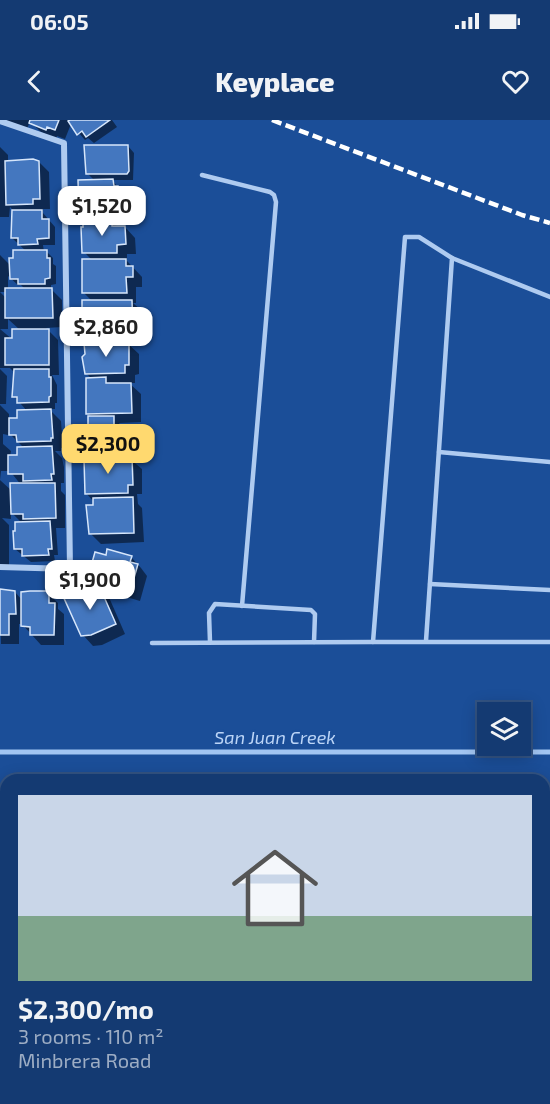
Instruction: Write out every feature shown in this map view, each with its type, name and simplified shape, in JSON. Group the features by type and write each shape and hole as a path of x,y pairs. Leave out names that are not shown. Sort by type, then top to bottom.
{"street":[{"path":"0,121 64,143 70,569 0,567"}],"lane":[{"path":"202,175 270,192 274,195 276,202 242,606"},
{"path":"373,642 405,237 419,237 452,258 550,297"},
{"path":"426,641 452,258"},
{"path":"439,452 550,462"},
{"path":"430,584 550,590"},
{"path":"210,642 209,613 215,604 311,610 315,614 314,642"},
{"path":"152,643 550,642"}],"building":[{"path":"30,120 59,120 55,130 47,127 46,130 29,123"},
{"path":"110,120 86,137 82,131 77,135 68,121"},
{"path":"84,145 128,145 129,171 127,174 86,174"},
{"path":"33,159 39,161 40,199 33,199 33,204 6,205 5,161"},
{"path":"113,179 114,186 118,186 118,213 79,214 78,180"},
{"path":"12,210 42,210 42,219 49,219 49,238 37,239 38,244 18,245 18,238 11,238"},
{"path":"112,219 112,226 125,226 126,244 117,245 117,253 82,253 83,220"},
{"path":"13,250 47,250 47,258 50,258 50,278 45,279 45,284 18,284 18,279 10,279 9,258 13,258"},
{"path":"82,259 126,259 126,266 133,266 133,277 126,277 127,293 82,293"},
{"path":"5,288 52,288 53,318 5,318"},
{"path":"82,300 132,300 133,333 85,333"},
{"path":"12,329 49,329 49,365 5,365 5,338 12,338"},
{"path":"84,343 129,343 129,365 125,365 125,373 85,374 82,357 85,354"},
{"path":"14,369 49,369 51,396 49,402 17,403 17,397 12,397"},
{"path":"106,377 106,383 131,383 132,413 86,414 86,378"},
{"path":"51,409 53,438 51,441 17,442 16,435 9,435 9,418 17,418 17,410"},
{"path":"88,416 114,416 114,425 128,425 128,443 120,444 120,453 86,454 83,426 88,426"},
{"path":"52,446 54,474 51,474 52,480 23,481 23,474 8,474 8,455 17,455 17,447"},
{"path":"132,457 133,485 128,485 128,493 85,494 84,459"},
{"path":"10,483 55,483 56,518 23,519 23,514 11,514"},
{"path":"133,497 134,533 89,534 86,505 93,505 93,498"},
{"path":"50,521 52,549 48,549 49,555 22,556 22,549 14,549 15,522"},
{"path":"107,549 132,556 130,562 138,564 130,592 101,583 103,574 90,570 95,552 106,555"},
{"path":"98,583 116,624 91,635 81,636 63,596 71,592 72,595"},
{"path":"0,589 15,591 16,614 9,614 9,635 0,635"},
{"path":"49,591 49,603 55,603 54,635 30,635 30,627 21,626 21,592"}],"waterway":[{"name":"San Juan Creek","path":"0,752 550,752"}],"railway":[{"path":"272,120 522,215 550,223"}]}
